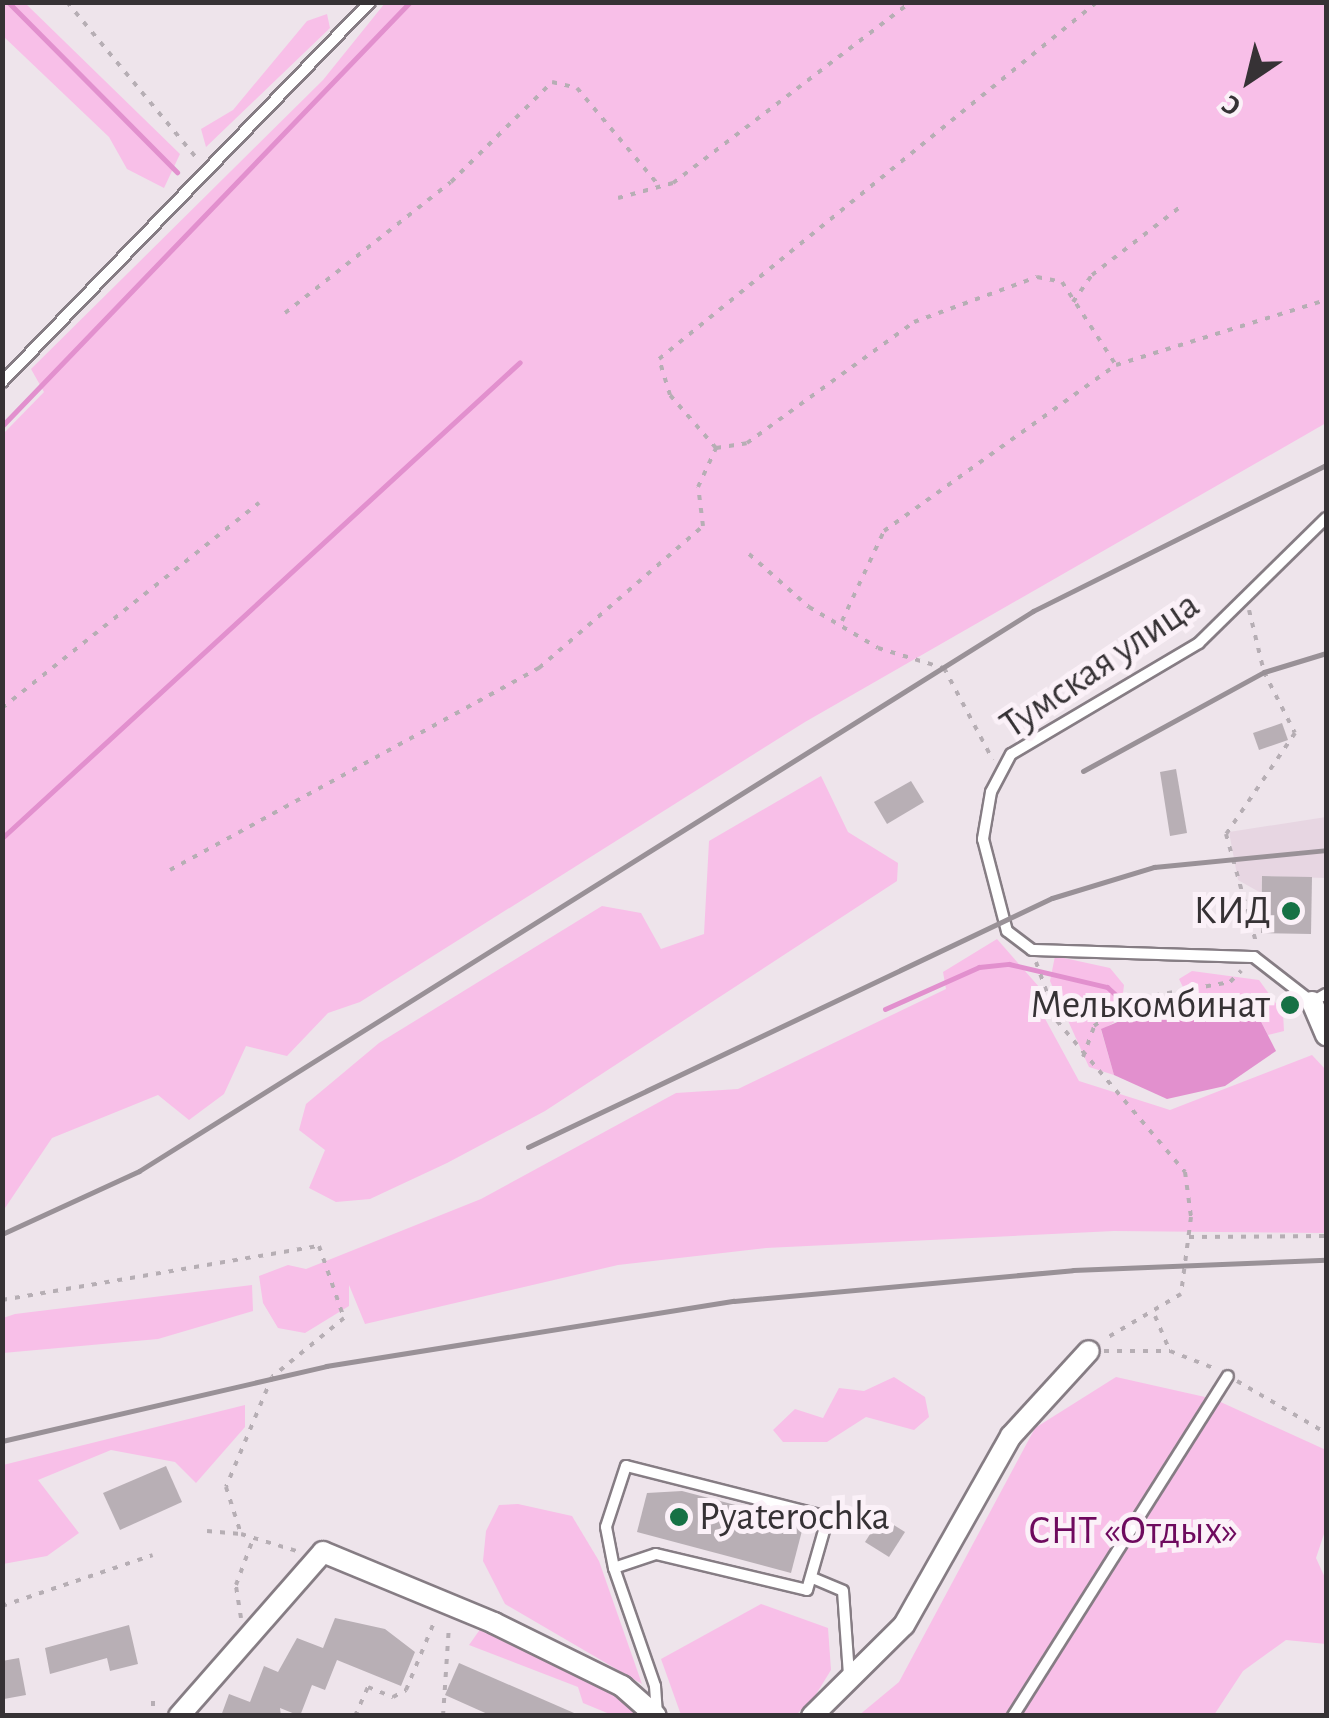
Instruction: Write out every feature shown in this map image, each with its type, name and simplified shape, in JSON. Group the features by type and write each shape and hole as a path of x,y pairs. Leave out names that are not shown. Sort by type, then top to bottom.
{"street":[{"path":"1319,998 1326,1035"},
{"path":"812,1716 904,1624 1011,1436 1089,1351"},
{"path":"179,1716 322,1552 494,1623 622,1686 657,1716"}],"lane":[{"path":"2,382 370,2"},
{"name":"Тумская улица","path":"1254,957 1032,950 1007,931 983,839 1002,772 1045,728 1152,676 1245,599 1326,518"},
{"path":"1254,957 1319,998"},
{"path":"1014,1716 1228,1376"},
{"path":"614,1568 656,1554 794,1591 815,1579 829,1529 816,1509 641,1465 618,1479 606,1527 614,1568 657,1716"},
{"path":"815,1579 842,1591 850,1681"}],"path":[{"path":"68,2 208,170"},
{"path":"618,198 660,186 911,2"},
{"path":"716,448 670,395 659,358 1098,2"},
{"path":"284,313 451,182 552,82 577,88 660,186"},
{"path":"1073,302 1092,275 1184,204"},
{"path":"716,448 748,444 870,347 998,286 1037,277 1062,282 1116,365"},
{"path":"842,620 884,532 1116,365 1326,300"},
{"path":"170,870 540,668 704,526 698,488 716,448"},
{"path":"2,708 259,503"},
{"path":"748,554 809,607 842,620 878,648 944,668 1002,772"},
{"path":"1083,1057 1094,1026 1129,1000 1230,982 1254,957 1257,933 1226,834 1295,733 1264,672 1245,599"},
{"path":"1038,966 1083,1057 1185,1172 1189,1238 1181,1294 1155,1316 1126,1322 1089,1351"},
{"path":"1189,1238 1326,1236"},
{"path":"2,1300 319,1246 344,1318 272,1376 226,1487 241,1534"},
{"path":"1155,1316 1170,1351"},
{"path":"207,1530 322,1552"},
{"path":"244,1642 236,1585 253,1538"},
{"path":"2,1606 153,1555"},
{"path":"355,1716 368,1687 393,1697 406,1690 446,1603"},
{"path":"443,1716 446,1603"},
{"path":"153,1701 153,1716"}],"shaded area":[{"path":"1326,817 1326,878 1262,876 1261,893 1238,880 1229,832"},
{"path":"1186,993 1251,1002 1276,1051 1225,1086 1167,1099 1114,1075 1101,1029"}],"green space":[{"path":"2,3 25,3 180,154 164,188 127,169 109,137 3,36"},
{"path":"385,3 1326,3 1326,423 805,722 360,1002 328,1013 287,1056 246,1046 224,1094 189,1120 158,1095 52,1138 3,1211 3,434 44,392 31,369 323,80"},
{"path":"327,14 330,28 206,147 201,129 233,110 307,21"},
{"path":"821,776 848,832 898,863 897,881 545,1111 447,1163 370,1199 336,1202 309,1188 325,1150 299,1130 306,1104 379,1043 602,906 641,913 661,949 704,934 709,841"},
{"path":"997,939 1040,988 1037,1004 1079,1081 1170,1110 1312,1055 1326,1070 1326,1233 1114,1231 766,1248 618,1265 365,1324 349,1285 349,1306 305,1333 278,1328 263,1303 259,1276 288,1265 306,1269 481,1199 676,1093 738,1089 946,989 943,972"},
{"path":"1055,956 1110,968 1124,985 1120,1019 1101,1030 1114,1075 1089,1067 1050,981"},
{"path":"1192,971 1259,980 1283,1013 1284,1031 1268,1035 1251,1002 1186,993 1179,979"},
{"path":"252,1285 253,1311 158,1339 3,1353 3,1318 15,1314"},
{"path":"894,1377 925,1397 929,1417 914,1430 866,1417 827,1442 783,1442 773,1430 795,1409 823,1418 839,1388 864,1391"},
{"name":"СНТ «Отдых»","path":"1116,1377 1214,1399 1326,1450 1326,1528 1316,1558 1326,1580 1326,1644 1286,1640 1243,1671 1214,1715 858,1716 899,1682 1035,1428"},
{"path":"245,1405 245,1427 196,1483 175,1462 111,1450 38,1480 79,1533 47,1556 3,1564 3,1465"},
{"path":"518,1504 572,1516 599,1561 642,1684 505,1604 483,1561 486,1531 499,1505"},
{"path":"761,1604 828,1628 831,1670 815,1696 796,1715 681,1715 661,1659"},
{"path":"481,1628 585,1674 639,1715 612,1715 583,1703 578,1687 469,1645"}],"building":[{"path":"1282,723 1288,740 1259,750 1253,733"},
{"path":"1176,769 1187,833 1170,836 1160,772"},
{"path":"911,781 924,802 887,824 874,802"},
{"path":"1262,876 1312,877 1311,934 1261,933"},
{"path":"166,1466 182,1502 120,1530 103,1493"},
{"path":"682,1491 804,1523 791,1573 637,1532 647,1493"},
{"path":"881,1517 905,1532 889,1557 865,1542"},
{"path":"335,1618 385,1629 415,1652 401,1686 337,1660 325,1690 312,1685 300,1716 280,1708 281,1716 221,1716 229,1694 250,1702 264,1666 278,1672 297,1638 323,1648"},
{"path":"129,1625 138,1664 110,1671 107,1658 50,1674 45,1648"},
{"path":"19,1658 26,1695 4,1699 2,1661"},
{"path":"459,1663 581,1716 492,1716 445,1695"}],"waterway":[{"path":"8,2 177,172"},
{"path":"2,426 410,2"},
{"path":"2,838 520,362"},
{"path":"885,1009 979,967 1009,964 1107,987 1136,1013"}],"railway":[{"path":"2,1234 139,1171 1033,611 1326,465"},
{"path":"1083,771 1264,672 1326,653"},
{"path":"528,1147 1052,898 1154,867 1326,850"},
{"path":"2,1441 326,1366 734,1301 1073,1270 1326,1260"}],"place":[{"name":"КИД","path":"1291,911"},
{"name":"Мелькомбинат","path":"1290,1005"},
{"name":"Pyaterochka","path":"679,1517"}]}
